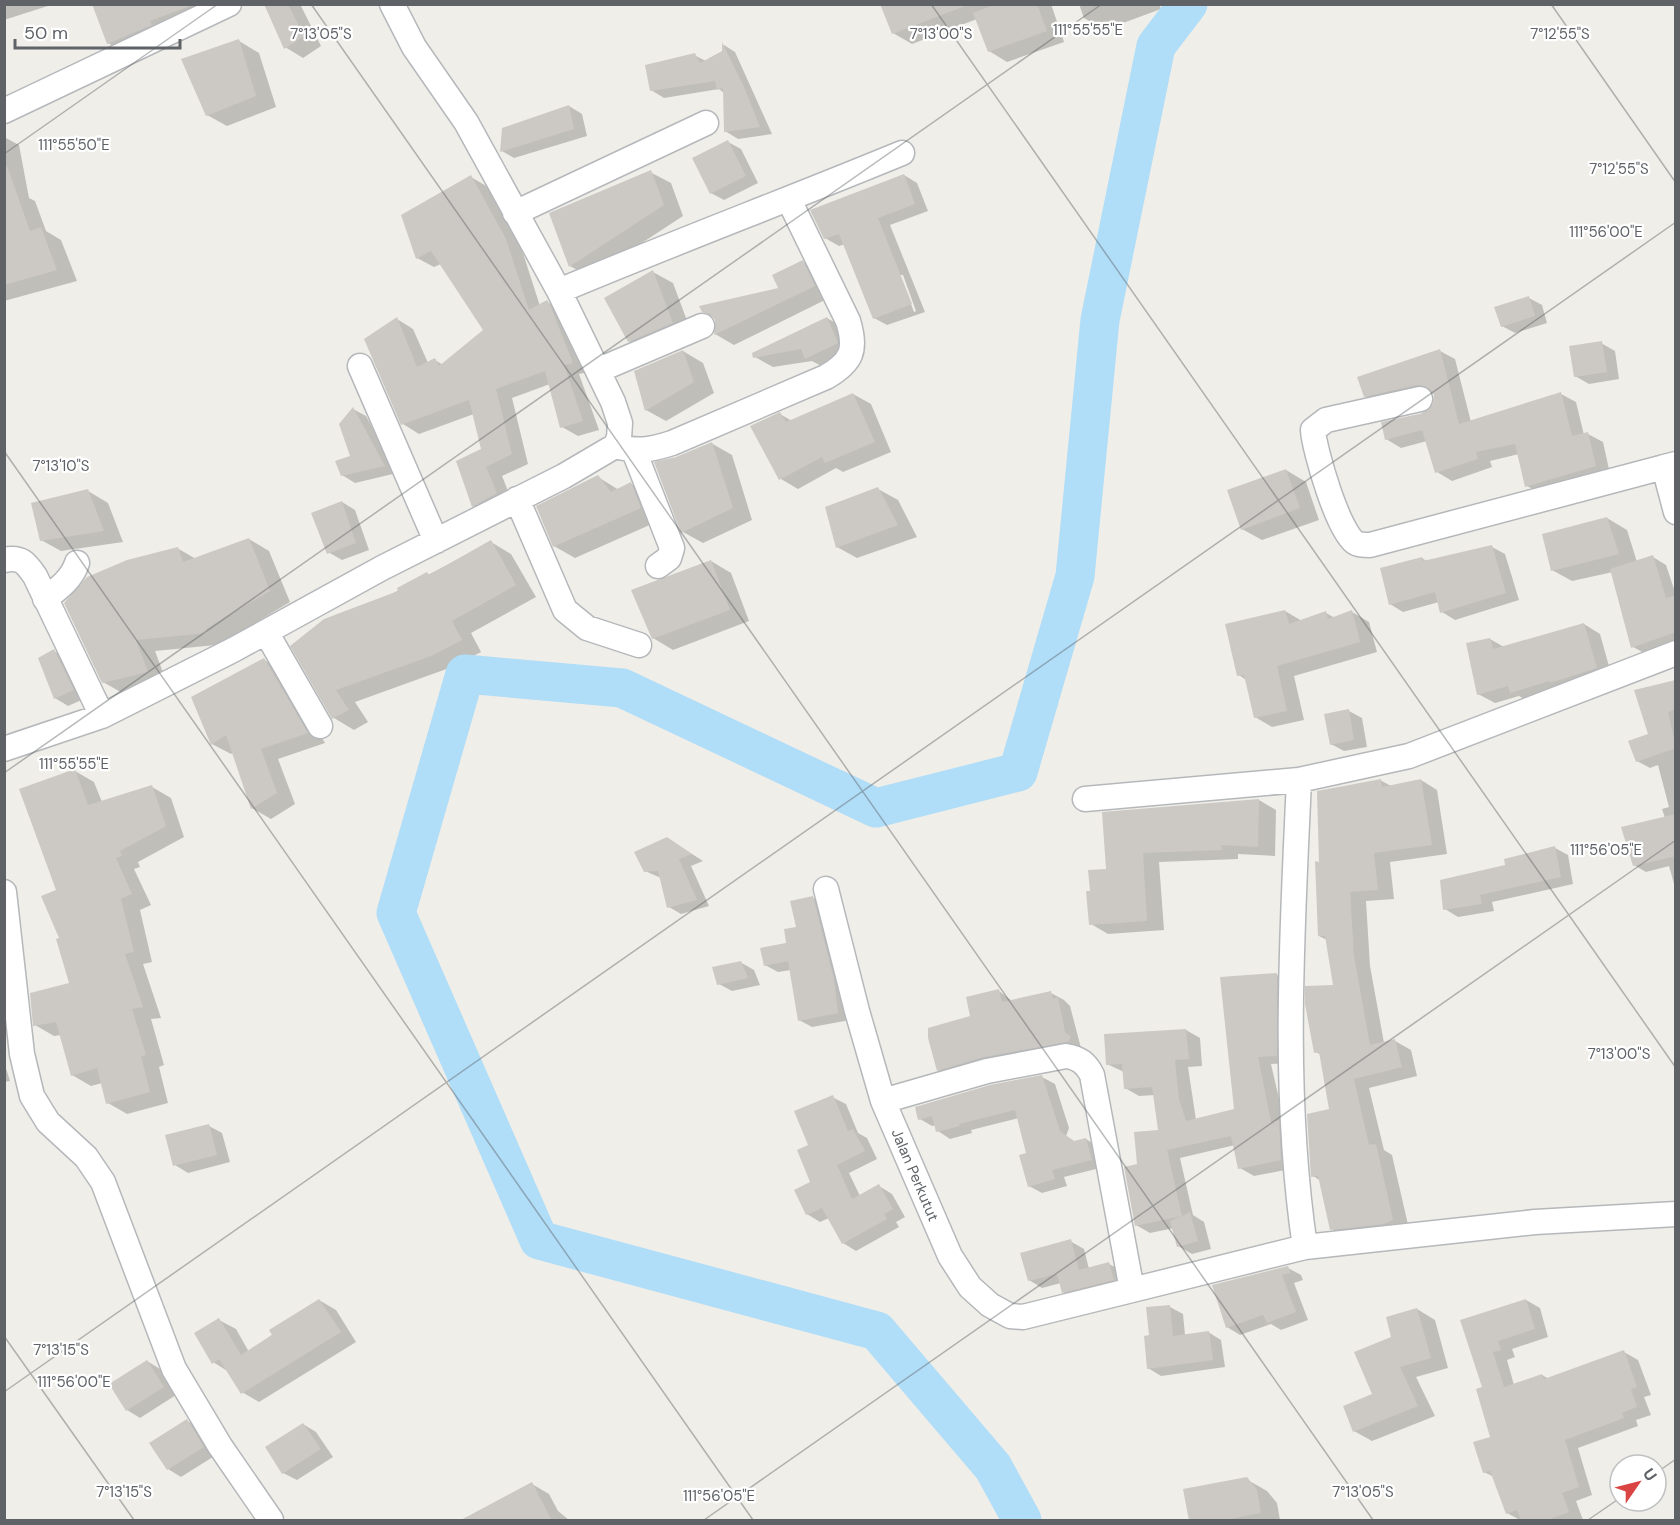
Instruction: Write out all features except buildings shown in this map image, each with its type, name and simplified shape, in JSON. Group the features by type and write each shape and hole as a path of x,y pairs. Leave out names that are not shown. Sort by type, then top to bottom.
{"street":[{"path":"4,111 229,4"},
{"path":"392,4 414,47 466,122 559,291 599,370 620,423 619,438 672,548 669,558 658,566"},
{"path":"515,213 706,123"},
{"path":"559,291 687,237 789,200 902,153"},
{"path":"4,749 102,716 517,499 624,448 651,450 672,443 723,423 826,377 841,368 848,360 852,336 848,321 789,200"},
{"path":"599,370 702,326"},
{"path":"360,366 436,541"},
{"path":"1420,399 1326,420 1314,430 1314,446 1345,531 1355,543 1370,545 1670,466 1676,512"},
{"path":"517,499 565,610 587,628 639,645"},
{"path":"4,560 18,558 26,563 102,716"},
{"path":"45,599 62,586 74,571 77,563"},
{"path":"266,632 320,726"},
{"path":"1085,799 1299,780 1409,756 1676,653"},
{"path":"1299,780 1290,1068 1294,1178 1305,1247"},
{"name":"Jalan Perkutut","path":"826,889 883,1101 950,1256 970,1287 990,1305 1010,1316 1023,1317 1305,1247 1535,1222 1676,1214"},
{"path":"4,892 22,1054 32,1096 48,1122 86,1157 103,1182 174,1370 220,1446 271,1521"},
{"path":"883,1101 987,1071 1066,1056 1078,1058 1088,1067 1092,1075 1132,1290"}],"waterway":[{"path":"1022,1520 993,1467 877,1331 539,1240 396,913 465,674 622,688 876,808 1018,772 1075,576 1100,320 1156,46 1188,4"}]}
